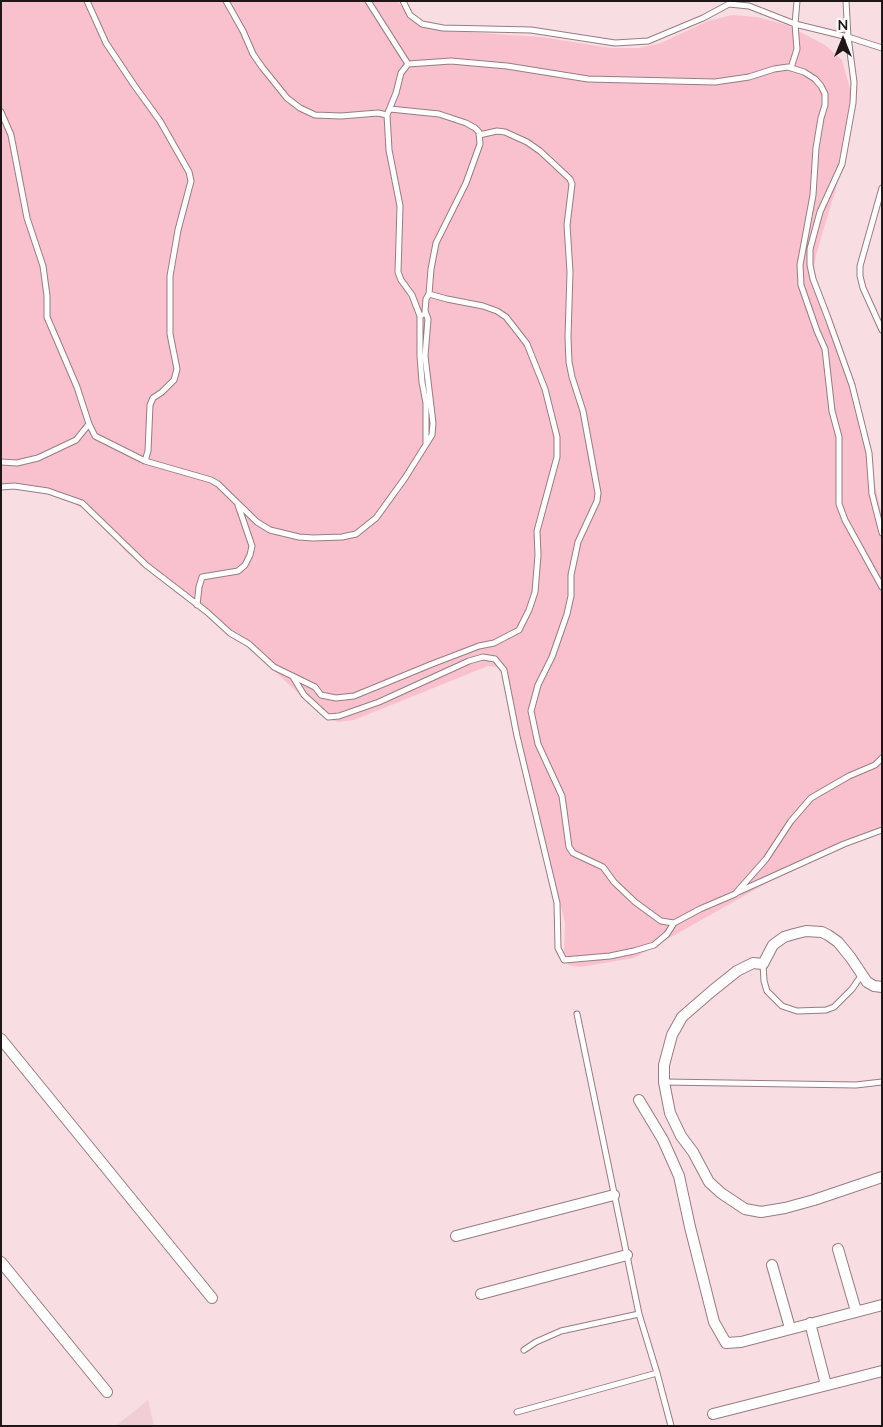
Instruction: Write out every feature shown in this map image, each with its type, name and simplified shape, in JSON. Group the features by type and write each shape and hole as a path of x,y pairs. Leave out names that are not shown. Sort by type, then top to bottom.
{"street":[{"path":"882,987 866,982 851,958 838,942 828,935 822,932 806,932 784,938 773,946 763,964 753,963 737,971 682,1017 672,1035 664,1065 664,1082 670,1113 681,1136 693,1152 708,1182 745,1209 761,1212 785,1208 882,1176"},
{"path":"1,1039 212,1298"},
{"path":"640,1100 663,1140 679,1176 713,1316 719,1333 726,1343 741,1342 882,1305"},
{"path":"456,1236 614,1196"},
{"path":"838,1249 856,1311"},
{"path":"480,1294 627,1256"},
{"path":"1,1262 107,1392"},
{"path":"772,1265 790,1328"},
{"path":"810,1323 826,1385"},
{"path":"713,1414 882,1371"}],"lane":[{"path":"87,1 106,43 160,121 189,172 191,181 178,230 170,276 170,334 178,369 174,380 154,398 150,405 146,461"},
{"path":"226,1 243,30 253,54 287,98 300,108 315,115 341,116 388,112 439,114 452,117 475,128 479,135 480,144 466,183 436,243 431,269 429,294 426,299 428,319 425,356 428,403 426,446"},
{"path":"368,1 408,64"},
{"path":"404,1 410,14 422,24 443,28 531,30 615,43 648,41 703,18 728,4 749,6 795,24 848,37 882,48"},
{"path":"791,68 797,49 795,24 797,1"},
{"path":"846,1 848,37 854,82 853,103 842,164 820,212 810,249 810,265 813,279 852,385 869,453 872,494 880,530"},
{"path":"1,112 11,134 26,218 43,266 47,296 47,317 77,387 95,436 146,461 211,480 218,484 257,522 270,530 299,537 342,537 356,534 376,518 405,478 432,435 433,423 422,382 420,316 412,295 401,280 398,272 400,206 389,150 388,112 396,93 401,73 408,64 451,61 507,66 588,79 715,82 750,77 774,69 791,68 804,72 815,79 821,86 825,94 825,106 816,148 813,195 800,265 801,285 825,350 832,411 839,437 839,504 845,520 882,587"},
{"path":"479,135 497,131 505,132 527,142 570,179 572,184 568,225 570,272 569,362 583,411 598,493 597,501 578,542 573,559 571,575 572,596 567,614 552,657 533,700 531,711 538,744 562,796 569,847 573,853 604,867 614,882 635,902 661,921 674,923"},
{"path":"882,188 860,266 860,276 864,288 882,330"},
{"path":"1,487 14,486 48,491 82,503 146,565 198,604 230,633 249,644 274,667 314,687 321,695 336,698 354,696 463,652 494,642 519,630 535,592 538,555 537,531 557,456 557,437 545,389 527,344 506,317 497,311 483,306 429,294"},
{"path":"420,316 426,312"},
{"path":"1,462 17,463 38,458 76,440 89,424"},
{"path":"198,604 199,587 202,578 238,571 245,565 250,555 252,546 238,504"},
{"path":"292,677 304,695 328,717 354,712 469,661 483,657 495,659 504,670 517,736 557,903 558,948 564,960 610,956 654,944 667,934 674,923 844,844 882,830"},
{"path":"735,894 766,859 791,821 811,798 849,776 874,765 882,758"},
{"path":"763,964 764,982 767,991 782,1006 798,1011 826,1010 834,1007 852,990 861,976"},
{"path":"577,1014 639,1314 671,1426"},
{"path":"664,1082 856,1085 882,1082"},
{"path":"524,1350 536,1342 561,1331 639,1314"},
{"path":"517,1412 657,1373"}],"shaded area":[{"path":"1,1 397,1 417,24 435,30 541,37 611,48 639,48 661,43 708,21 732,15 757,17 787,25 825,45 842,60 852,96 845,158 816,255 813,275 847,364 882,516 882,830 860,837 765,884 634,958 580,967 568,965 564,955 565,923 504,675 497,667 488,666 354,720 338,722 325,718 254,652 126,552 96,515 59,496 27,489 1,490"},
{"path":"148,1400 154,1426 116,1426"}]}
